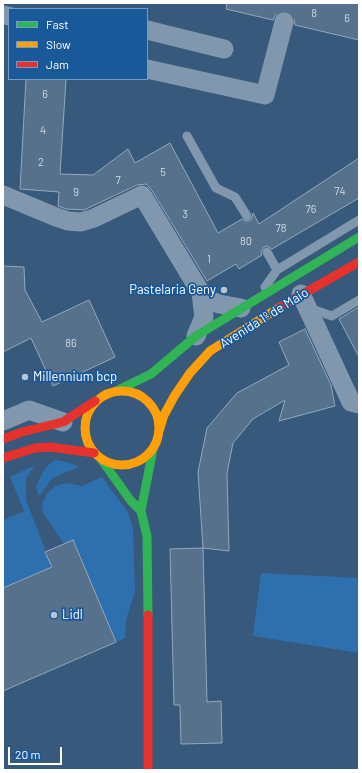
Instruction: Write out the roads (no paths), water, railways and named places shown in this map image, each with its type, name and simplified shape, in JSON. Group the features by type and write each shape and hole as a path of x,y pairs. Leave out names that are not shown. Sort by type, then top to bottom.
{"main road":[{"name":"Avenida 1º de Maio","path":"116,391 151,374 196,336 359,237"},
{"name":"Avenida 1º de Maio","path":"159,431 164,415 175,395 190,374 210,351 252,323 305,301 359,262"},
{"path":"3,439 22,432 63,422 98,399 116,391 135,393 151,404 159,421 159,431 153,449 141,511 147,536 148,560 148,770"},
{"path":"98,399 89,411 85,425 85,435 94,453 101,459 131,501 141,511"},
{"path":"3,458 35,448 56,447 94,453"},
{"path":"101,459 120,466 130,465 139,462 153,449"}],"street":[{"path":"148,69 265,95 284,22"},
{"path":"148,30 224,49"},
{"path":"3,195 68,221 81,222 94,218 142,194 201,293 204,317 202,327 196,336"},
{"path":"201,293 219,304 249,303"},
{"path":"305,301 350,402 359,404"},
{"path":"3,420 29,410 63,422"}],"lane":[{"path":"187,136 216,188 235,197 246,216"},
{"name":"Avenida 1º de Maio","path":"249,303 277,270 359,220"},
{"path":"267,252 277,270"},
{"path":"305,301 332,316 359,300"}],"tunnel":[{"path":"284,22 289,3"}],"place":[{"name":"Pastelaria Geny","path":"224,290"},
{"name":"Millennium bcp","path":"25,377"},
{"name":"Lidl","path":"54,615"}]}
